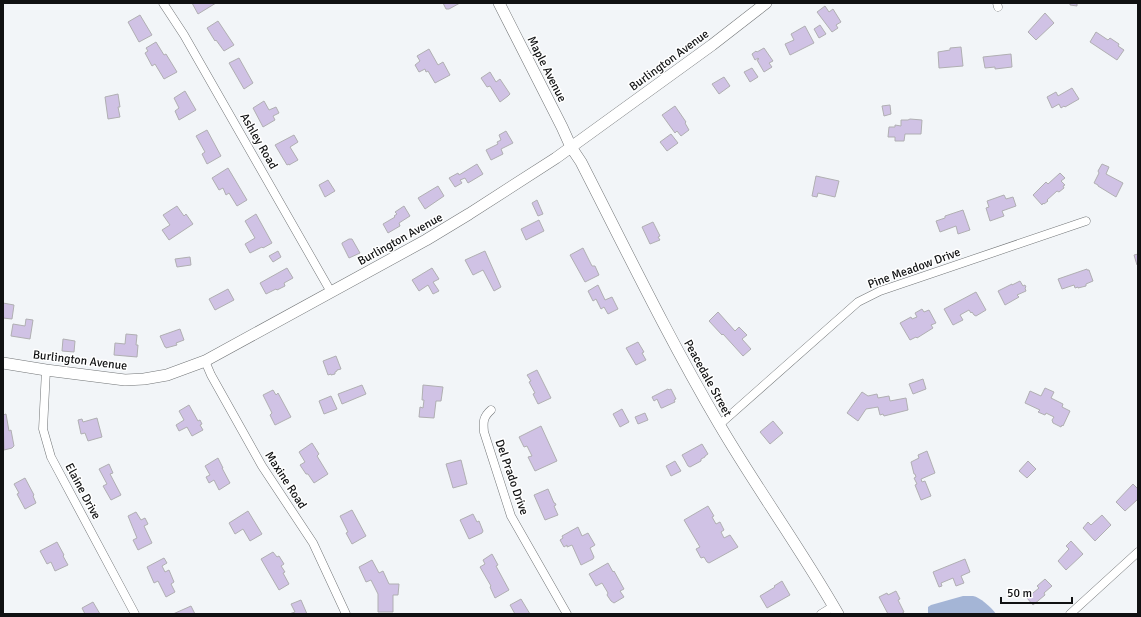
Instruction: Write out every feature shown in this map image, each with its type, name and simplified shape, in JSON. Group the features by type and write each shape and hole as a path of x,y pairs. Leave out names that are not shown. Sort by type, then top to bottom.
{"main road":[{"name":"Maple Avenue","path":"499,3 571,147"},
{"name":"Burlington Avenue","path":"3,363 125,380 167,375 205,360 332,292 470,214 556,158 712,45 766,3"},
{"name":"Peacedale Street","path":"571,147 677,349 720,426 836,610"}],"street":[{"name":"Ashley Road","path":"163,3 184,35 332,292"},
{"name":"Pine Meadow Drive","path":"720,426 858,302 880,291 1086,220"},
{"name":"Maxine Road","path":"205,360 210,375 262,466 313,543 346,614"},
{"name":"Elaine Drive","path":"46,370 43,429 51,457 135,614"},
{"name":"Del Prado Drive","path":"491,410 486,415 483,423 484,432 511,516 567,614"},
{"path":"1070,614 1138,552"},
{"path":"821,614 836,610"}],"water":[{"path":"963,596 973,596 979,598 996,614 928,614 928,607 931,605"}],"building":[{"path":"192,3 216,3 198,14"},
{"path":"443,3 460,3 446,9"},
{"path":"1070,3 1077,3 1077,6 1070,5"},
{"path":"825,6 829,12 833,9 841,22 836,25 838,28 832,32 817,12"},
{"path":"1045,13 1054,23 1036,40 1028,32"},
{"path":"140,15 152,35 139,42 128,22"},
{"path":"218,21 234,45 224,51 216,40 215,41 207,28"},
{"path":"820,25 826,34 819,38 814,29"},
{"path":"805,26 814,43 790,55 785,44 794,40 791,34"},
{"path":"1096,32 1108,40 1110,38 1119,44 1118,46 1124,50 1117,60 1090,42"},
{"path":"156,42 164,55 166,54 177,72 164,79 155,64 152,66 145,53 148,51 146,48"},
{"path":"961,47 963,66 939,68 938,52 950,50 950,48"},
{"path":"764,48 773,61 769,63 772,67 764,72 757,60 759,59 758,58 755,60 752,54"},
{"path":"429,49 438,65 443,62 450,75 435,83 428,71 426,72 425,69 419,72 415,65 420,61 417,56"},
{"path":"1011,54 1012,67 995,69 995,67 985,68 983,57"},
{"path":"239,58 253,83 244,89 229,63"},
{"path":"752,68 758,77 750,82 744,72"},
{"path":"490,72 496,82 500,79 510,94 500,102 490,86 487,87 481,78"},
{"path":"724,77 730,86 719,94 712,84"},
{"path":"1072,88 1079,99 1065,107 1064,106 1061,108 1059,104 1052,108 1047,97 1056,92 1058,96"},
{"path":"185,91 196,110 179,120 175,111 179,108 174,98"},
{"path":"118,94 120,117 108,119 105,97"},
{"path":"264,101 269,110 276,107 279,113 273,116 275,120 263,127 253,108"},
{"path":"890,105 891,114 884,116 882,106"},
{"path":"675,106 686,122 685,123 689,130 681,136 677,131 675,133 662,115"},
{"path":"901,120 922,120 921,134 905,134 904,141 895,141 895,137 888,137 889,127 895,127 895,125 901,126"},
{"path":"207,130 221,156 207,164 202,154 205,152 196,136"},
{"path":"506,131 513,143 501,149 503,154 491,160 486,150 498,144 497,142 501,140 499,135"},
{"path":"671,134 678,143 667,151 660,142"},
{"path":"294,135 298,142 290,147 298,160 287,165 275,145"},
{"path":"477,164 483,174 468,183 465,178 460,180 462,183 455,187 449,178 458,173 459,175"},
{"path":"1102,164 1109,167 1106,174 1123,183 1116,197 1094,183"},
{"path":"228,168 247,200 237,206 229,193 226,195 223,188 219,190 212,178"},
{"path":"1060,173 1065,178 1061,181 1065,185 1063,186 1064,188 1059,192 1057,191 1042,205 1033,195 1046,182 1048,184"},
{"path":"816,176 839,181 835,197 818,193 817,197 812,196"},
{"path":"328,180 335,191 325,197 319,185"},
{"path":"438,186 444,196 425,209 418,198"},
{"path":"1004,195 1006,199 1013,197 1016,206 1002,211 1004,216 990,221 986,208 989,207 987,201"},
{"path":"537,200 543,214 538,216 532,203"},
{"path":"177,206 184,216 186,214 193,224 169,240 162,230 170,225 163,215"},
{"path":"404,206 410,216 399,223 400,226 388,233 383,224 395,217 394,216 397,214 395,212"},
{"path":"963,210 970,230 958,234 956,226 940,232 936,221 945,218 945,216"},
{"path":"256,214 272,243 250,253 245,244 255,238 245,221"},
{"path":"539,220 544,231 526,240 521,229"},
{"path":"653,222 660,236 658,237 660,240 650,244 642,227"},
{"path":"352,239 360,253 349,258 342,243"},
{"path":"583,248 592,266 595,266 599,275 585,282 570,255"},
{"path":"278,251 281,257 273,262 269,256"},
{"path":"485,251 501,287 494,291 483,270 473,275 465,260"},
{"path":"1138,254 1138,265 1137,265 1134,255"},
{"path":"190,257 191,265 177,267 175,259"},
{"path":"287,268 293,278 284,283 285,286 266,294 260,283"},
{"path":"432,268 439,279 433,282 439,291 433,294 428,285 419,291 412,280"},
{"path":"1087,269 1089,270 1093,281 1086,284 1086,286 1075,288 1074,285 1062,289 1058,279"},
{"path":"1020,281 1023,286 1025,285 1026,291 1017,295 1019,297 1005,305 998,291"},
{"path":"598,285 605,300 612,297 618,309 608,314 604,307 601,309 596,299 593,301 588,291"},
{"path":"228,289 234,300 215,310 209,299"},
{"path":"976,292 986,310 976,316 969,310 960,315 963,320 953,325 944,309"},
{"path":"3,303 14,305 12,319 3,318"},
{"path":"922,309 924,312 929,310 936,323 931,325 933,328 917,338 916,337 910,340 900,323 911,317 912,319 917,317 915,313"},
{"path":"718,312 735,331 739,327 747,335 742,339 751,349 743,356 709,321"},
{"path":"26,319 33,320 30,339 11,336 13,324 25,326"},
{"path":"180,329 184,340 176,343 177,345 166,348 160,336"},
{"path":"126,334 137,335 137,357 114,355 115,343 125,344"},
{"path":"63,339 75,341 74,352 62,351"},
{"path":"638,342 644,352 642,353 646,360 636,365 626,348"},
{"path":"336,356 341,369 337,370 335,374 328,375 323,361"},
{"path":"537,370 551,398 538,404 533,394 535,393 529,382 531,381 527,375"},
{"path":"923,379 926,389 913,394 909,384"},
{"path":"362,385 366,394 342,404 338,394"},
{"path":"423,385 443,387 441,401 436,401 434,418 419,417 420,407 423,408 424,400 422,400"},
{"path":"1045,388 1054,392 1051,398 1063,404 1062,407 1070,411 1063,426 1062,425 1061,427 1053,423 1052,420 1054,417 1046,413 1045,415 1038,412 1040,410 1025,403 1030,391 1041,396"},
{"path":"671,389 676,399 674,400 675,402 661,408 657,399 654,401 652,397"},
{"path":"273,390 276,395 278,393 291,417 275,425 270,415 272,413 263,395"},
{"path":"862,392 868,396 877,394 878,398 889,396 890,401 906,398 908,410 884,416 883,414 880,415 878,407 866,409 858,421 847,413"},
{"path":"331,396 337,409 324,414 319,401"},
{"path":"189,405 198,421 200,420 202,424 200,425 203,430 192,436 187,427 179,431 176,425 184,420 179,411"},
{"path":"622,409 629,422 620,427 613,414"},
{"path":"645,413 648,420 638,424 635,417"},
{"path":"6,414 9,431 11,430 14,446 4,450 3,415"},
{"path":"97,418 102,437 88,441 85,433 81,434 78,420 82,419 83,422"},
{"path":"773,421 783,433 770,444 760,432"},
{"path":"541,426 557,461 535,471 528,457 532,456 527,446 524,447 519,437"},
{"path":"312,443 319,454 317,456 328,474 314,483 300,465 305,462 299,452"},
{"path":"702,444 708,454 701,459 701,461 690,467 688,466 682,455"},
{"path":"927,451 935,473 921,479 922,482 925,481 931,496 921,500 915,485 917,484 914,478 916,477 911,462 919,458 918,455"},
{"path":"218,458 230,483 219,490 214,480 209,483 206,477 210,475 205,466"},
{"path":"461,460 467,484 453,488 446,464"},
{"path":"675,461 681,471 671,476 666,466"},
{"path":"1028,461 1036,469 1027,478 1019,471"},
{"path":"109,464 113,473 110,474 121,495 111,500 103,486 107,484 99,469"},
{"path":"25,478 34,495 33,496 36,503 25,509 17,494 19,493 14,484"},
{"path":"1133,484 1138,489 1138,499 1125,511 1116,502"},
{"path":"548,489 556,505 554,506 558,515 545,520 534,495"},
{"path":"708,506 714,516 712,517 716,524 720,522 724,530 721,532 724,538 730,535 738,547 709,563 704,557 701,558 696,549 700,547 684,520"},
{"path":"352,510 366,536 352,544 340,516"},
{"path":"248,511 262,534 250,541 243,529 235,534 229,523"},
{"path":"136,512 141,520 145,518 148,524 144,526 152,543 138,550 133,540 137,538 128,516"},
{"path":"473,514 477,522 479,521 483,531 482,533 469,539 460,520"},
{"path":"1102,515 1111,525 1095,541 1083,528 1088,522 1091,525"},
{"path":"578,527 582,536 588,533 595,545 590,548 594,557 593,559 581,565 572,545 567,547 567,545 564,547 560,540 563,538 562,536"},
{"path":"1071,541 1083,554 1066,570 1058,561 1069,549 1066,546"},
{"path":"57,542 68,565 55,571 51,562 47,564 40,551"},
{"path":"273,552 277,557 279,556 284,564 281,566 285,572 283,573 289,584 279,590 261,559"},
{"path":"492,554 498,565 496,566 509,590 495,598 490,587 491,586 480,567 485,564 483,560"},
{"path":"164,558 167,563 162,566 165,572 169,570 174,582 171,584 175,592 166,597 158,581 154,583 147,567"},
{"path":"965,559 970,572 961,576 964,583 956,586 953,578 941,583 942,586 939,587 933,572"},
{"path":"372,560 379,573 383,571 389,584 399,584 398,595 393,595 393,612 378,612 378,594 371,580 366,582 359,567"},
{"path":"608,563 624,589 620,591 624,597 614,603 607,595 608,593 602,583 596,586 589,574"},
{"path":"1045,579 1052,586 1044,593 1045,595 1033,605 1027,598 1039,588 1037,586"},
{"path":"782,581 790,595 767,608 760,596"},
{"path":"896,591 900,599 898,600 904,612 901,614 888,614 879,597"},
{"path":"521,599 530,614 515,614 510,605"},
{"path":"301,600 307,614 289,614 295,612 291,604"},
{"path":"93,602 100,614 85,614 82,608"},
{"path":"191,606 195,614 173,614"}]}
